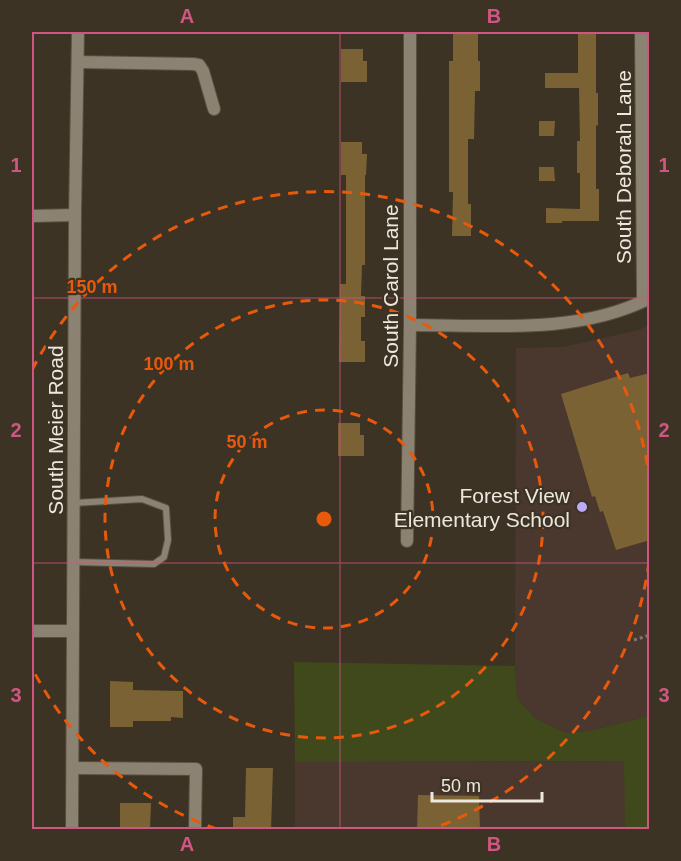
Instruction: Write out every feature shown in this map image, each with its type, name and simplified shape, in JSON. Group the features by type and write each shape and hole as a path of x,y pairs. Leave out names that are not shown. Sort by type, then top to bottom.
{"street":[{"name":"South Meier Road","path":"72,830 78,32"},
{"name":"South Carol Lane","path":"407,541 410,32"},
{"name":"South Deborah Lane","path":"641,32 646,300"},
{"path":"78,62 199,65 203,71 214,109"},
{"path":"32,216 75,215"},
{"path":"410,325 545,326 599,317 646,300"},
{"path":"32,631 73,631"},
{"path":"74,768 196,769 195,830"}],"lane":[{"path":"74,503 142,499 166,508 168,540 164,557 154,564 74,562"}],"path":[{"path":"634,640 650,635"}],"shaded area":[{"name":"Forest View Elementary School","path":"649,325 649,716 589,731 566,733 536,719 517,698 515,666 516,348 563,347 639,330"},
{"path":"625,761 625,829 295,830 295,762"}],"green space":[{"path":"294,662 515,666 517,698 536,719 566,733 589,731 649,716 649,829 625,829 624,761 295,762"}],"building":[{"path":"453,32 478,32 480,91 475,91 474,139 468,139 468,204 471,204 471,236 452,236 453,192 449,192 449,61 453,61"},
{"path":"578,32 596,32 598,126 596,125 596,189 599,189 599,221 546,223 546,208 580,209 580,173 577,173 577,141 580,141 579,88 545,88 545,73 578,73"},
{"path":"341,49 363,49 363,61 367,61 367,82 341,82"},
{"path":"539,121 555,121 554,136 539,136"},
{"path":"341,142 362,142 362,154 367,154 365,265 362,265 361,296 365,296 365,317 361,317 361,341 365,341 365,362 339,362 340,284 346,284 346,175 341,175"},
{"path":"539,167 554,167 555,181 539,181"},
{"path":"628,373 630,378 650,373 650,540 616,550 603,511 600,512 595,496 592,497 561,394"},
{"path":"338,423 360,423 360,435 364,435 364,456 338,456"},
{"path":"110,681 133,682 133,690 183,691 183,718 171,717 171,721 133,721 133,727 110,727"},
{"path":"246,768 273,768 271,830 233,830 233,817 245,817"},
{"path":"418,795 479,796 480,830 417,830"},
{"path":"120,803 151,803 150,830 120,830"}],"place":[{"name":"Forest View Elementary School","path":"582,507"}]}
